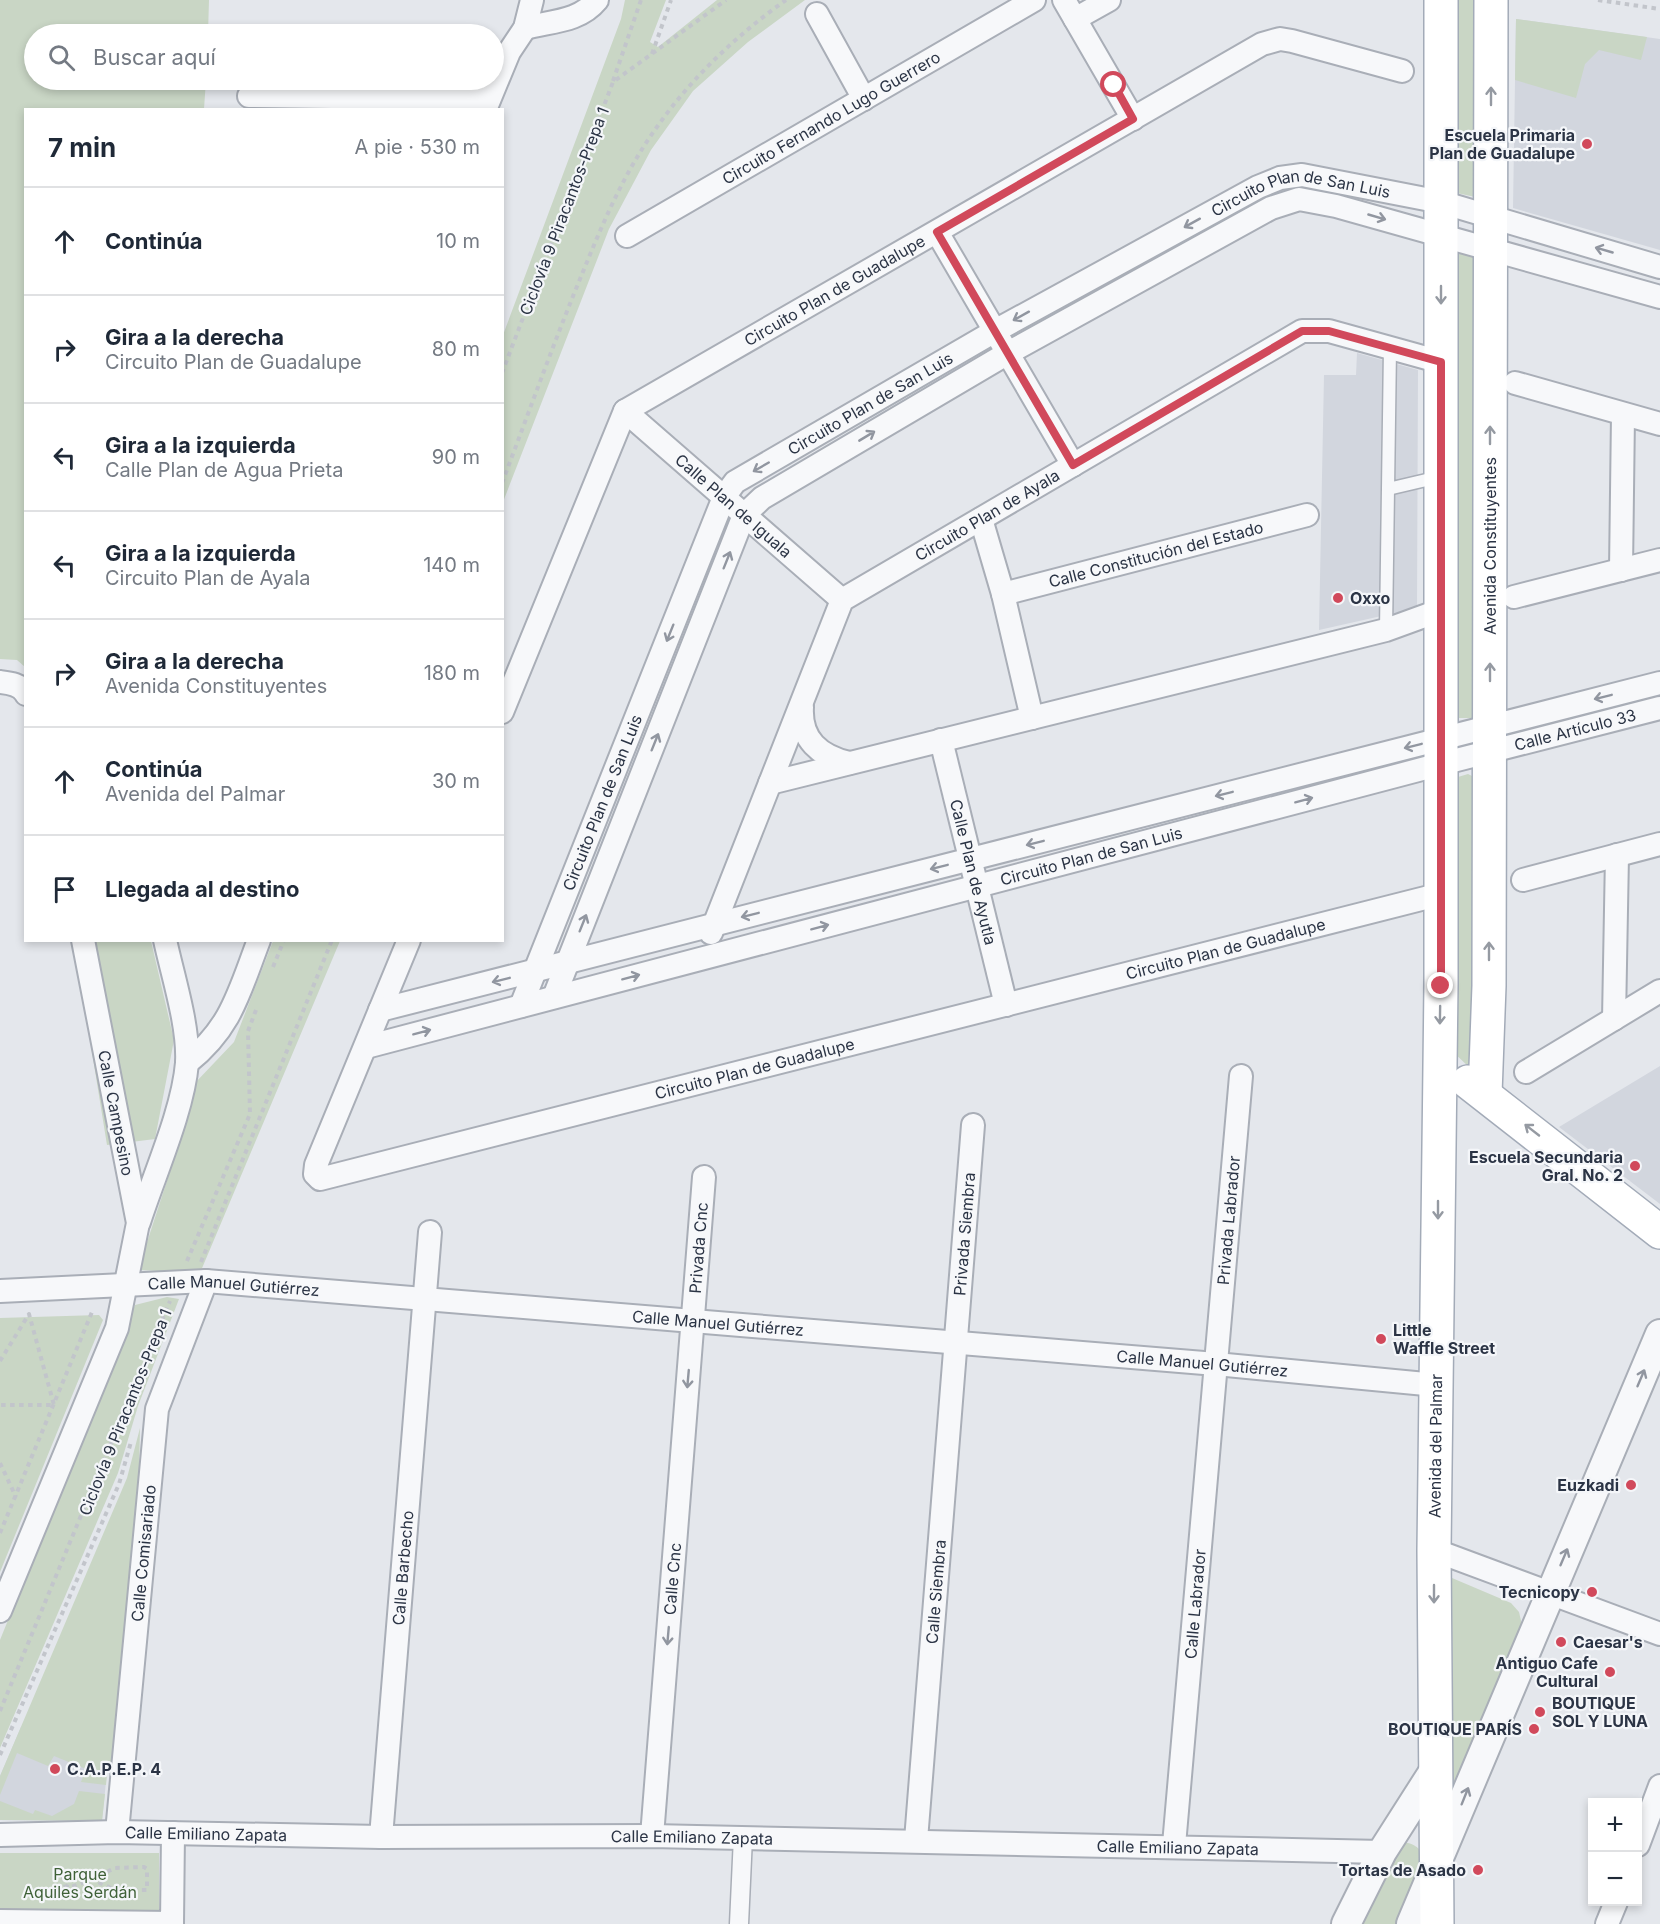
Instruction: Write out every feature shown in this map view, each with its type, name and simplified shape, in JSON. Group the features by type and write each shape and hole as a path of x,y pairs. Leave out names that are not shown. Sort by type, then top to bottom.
{"main road":[{"path":"1441,0 1441,894"},
{"name":"Avenida Constituyentes","path":"1485,1094 1489,986 1491,0"},
{"name":"Avenida del Palmar","path":"1435,1923 1434,1550 1441,894"},
{"path":"1439,1062 1485,1094 1660,1232"}],"street":[{"path":"525,28 548,21 569,19 588,11 597,0"},
{"name":"Circuito Fernando Lugo Guerrero","path":"627,236 1034,0"},
{"path":"1109,0 1069,9 1133,119"},
{"path":"532,1 540,17 548,21"},
{"path":"504,64 525,28 532,1"},
{"path":"817,14 864,99"},
{"name":"Circuito Plan de Guadalupe","path":"625,411 1262,44 1280,39 1402,71"},
{"path":"249,96 276,103 487,104 493,90"},
{"name":"Circuito Plan de San Luis","path":"521,1006 724,497 735,482 995,331 1258,187 1280,178 1302,175 1441,202 1660,267"},
{"path":"1336,206 1339,183"},
{"name":"Circuito Plan de San Luis","path":"554,997 744,515 762,498 1008,353 1271,208 1299,199 1336,206 1660,297"},
{"path":"937,232 1073,465"},
{"name":"Circuito Plan de Ayala","path":"842,600 1302,331 1329,331 1441,362"},
{"path":"1515,383 1660,424"},
{"path":"504,707 625,411"},
{"name":"Calle Plan de Iguala","path":"625,411 842,600"},
{"path":"1620,570 1623,415"},
{"name":"Calle Constitución del Estado","path":"1003,594 1307,515"},
{"path":"981,519 1003,594 1032,718"},
{"path":"1514,597 1660,560"},
{"path":"701,958 842,600"},
{"path":"770,783 1386,630 1441,610"},
{"path":"0,682 10,683 24,690"},
{"name":"Calle Artículo 33","path":"1490,738 1660,682"},
{"path":"802,703 801,721 811,744 834,759 849,763"},
{"name":"Calle Artículo 33","path":"1490,738 1660,708"},
{"name":"Circuito Plan de San Luis","path":"366,1047 977,886 1490,738"},
{"name":"Calle Plan de Ayutla","path":"941,740 1005,1005"},
{"name":"Circuito Plan de San Luis","path":"380,1010 970,860 1441,751"},
{"path":"1523,880 1660,844"},
{"path":"1614,1019 1617,855"},
{"name":"Circuito Plan de Guadalupe","path":"408,942 316,1166 315,1174 320,1179 1441,894"},
{"name":"Calle Campesino","path":"0,1611 117,1328 138,1223 83,942"},
{"path":"138,1223 177,1109 187,1062 183,1022 165,942"},
{"path":"187,1062 209,1045 231,1014 258,942"},
{"path":"1526,1072 1660,991"},
{"name":"Privada Labrador","path":"1216,1364 1241,1076"},
{"name":"Privada Siembra","path":"956,1343 973,1125"},
{"name":"Privada Cnc","path":"693,1321 704,1177"},
{"name":"Calle Barbecho","path":"381,1837 430,1232"},
{"name":"Calle Manuel Gutiérrez","path":"0,1291 193,1281 425,1298 1216,1364 1436,1385"},
{"name":"Calle Comisariado","path":"117,1832 157,1409 193,1281"},
{"name":"Calle Cnc","path":"652,1836 693,1321"},
{"path":"1435,1869 1660,1334"},
{"name":"Calle Siembra","path":"916,1840 956,1343"},
{"name":"Calle Labrador","path":"1174,1845 1216,1364"},
{"path":"1434,1550 1550,1591 1660,1634"},
{"path":"1346,1924 1382,1852 1435,1769"},
{"path":"1642,1834 1660,1786"},
{"name":"Calle Emiliano Zapata","path":"0,1835 117,1832 381,1837 743,1837 1174,1845 1382,1852"},
{"path":"0,1921 172,1923 173,1833"},
{"path":"739,1924 743,1837"},
{"path":"1607,1924 1614,1906"}],"lane":[{"path":"1386,630 1389,348"},
{"path":"1388,489 1441,477"}],"path":[{"name":"Ciclovía 9 Piracantos-Prepa 1","path":"504,368 641,0"},
{"path":"652,54 671,0"},
{"path":"612,82 726,0"},
{"path":"1598,0 1660,9"},
{"path":"272,970 283,942"},
{"path":"193,1281 331,942"},
{"name":"Ciclovía 9 Piracantos-Prepa 1","path":"0,1711 193,1281 250,1114 248,1030 260,1000"},
{"path":"0,1533 92,1312"},
{"path":"0,1361 29,1314 54,1405"},
{"path":"0,1405 54,1405"},
{"path":"0,1755 119,1484 135,1431"},
{"path":"0,1463 16,1497"},
{"path":"98,1876 85,1882 69,1888 65,1885 63,1876 66,1872 73,1870 115,1890 147,1890 147,1869 144,1867 115,1868 98,1876"}],"shaded area":[{"name":"Escuela Primaria Plan de Guadalupe","path":"1516,19 1660,39 1660,250 1513,208"},
{"path":"1357,353 1418,370 1417,608 1319,630 1324,375 1356,375"},
{"name":"Escuela Secundaria Gral. No. 2","path":"1660,1066 1660,1204 1559,1127"},
{"name":"C.A.P.E.P. 4","path":"21,1727 108,1762 102,1821 0,1820 0,1776"}],"green space":[{"path":"0,0 209,0 208,24 24,24 24,90 205,90 204,108 24,108 24,666 17,660 0,659"},
{"path":"625,0 666,0 650,42 658,47 717,0 805,0 748,42 693,91 651,150 609,229 504,499 504,332 621,19"},
{"path":"1452,0 1479,0 1475,197 1457,193"},
{"path":"1516,19 1647,37 1641,60 1599,50 1585,64 1576,98 1515,80"},
{"path":"1458,251 1473,255 1478,262 1479,710 1472,718 1457,718 1452,256"},
{"path":"1468,774 1476,778 1479,784 1471,1069 1450,1049 1453,785 1458,777"},
{"path":"74,942 151,942 174,1040 155,1139 107,1145"},
{"path":"273,942 340,942 200,1273 138,1270 189,1113 195,1083 234,1042"},
{"path":"167,1297 179,1299 138,1406 118,1473 0,1748 0,1640 135,1305"},
{"path":"99,1315 103,1320 0,1572 0,1318"},
{"path":"140,1428 139,1473 112,1762 108,1763 106,1785 81,1782 86,1769 54,1756 48,1766 17,1753 0,1795 0,1776 127,1478"},
{"path":"1452,1578 1511,1603 1519,1612 1522,1625 1453,1791"},
{"path":"79,1791 105,1794 102,1821 0,1820 0,1801 33,1814 35,1810 52,1816 74,1804"},
{"path":"1400,1841 1416,1846 1425,1858 1405,1924 1354,1924"},
{"name":"Parque Aquiles Serdán","path":"0,1853 159,1853 159,1912 0,1913"}],"place":[{"name":"Escuela Primaria Plan de Guadalupe","path":"1587,144"},
{"name":"Oxxo","path":"1338,598"},
{"name":"Escuela Secundaria Gral. No. 2","path":"1635,1166"},
{"name":"Little Waffle Street","path":"1381,1339"},
{"name":"Euzkadi","path":"1631,1485"},
{"name":"Tecnicopy","path":"1592,1592"},
{"name":"Caesar's","path":"1561,1642"},
{"name":"Antiguo Cafe Cultural","path":"1610,1672"},
{"name":"BOUTIQUE SOL Y LUNA","path":"1540,1712"},
{"name":"BOUTIQUE PARÍS","path":"1534,1729"},
{"name":"C.A.P.E.P. 4","path":"55,1769"},
{"name":"Tortas de Asado","path":"1478,1870"}],"route":[{"path":"1114,85 1133,119 937,232 1073,465 1302,331 1316,329 1329,331 1441,362 1441,986"}]}
